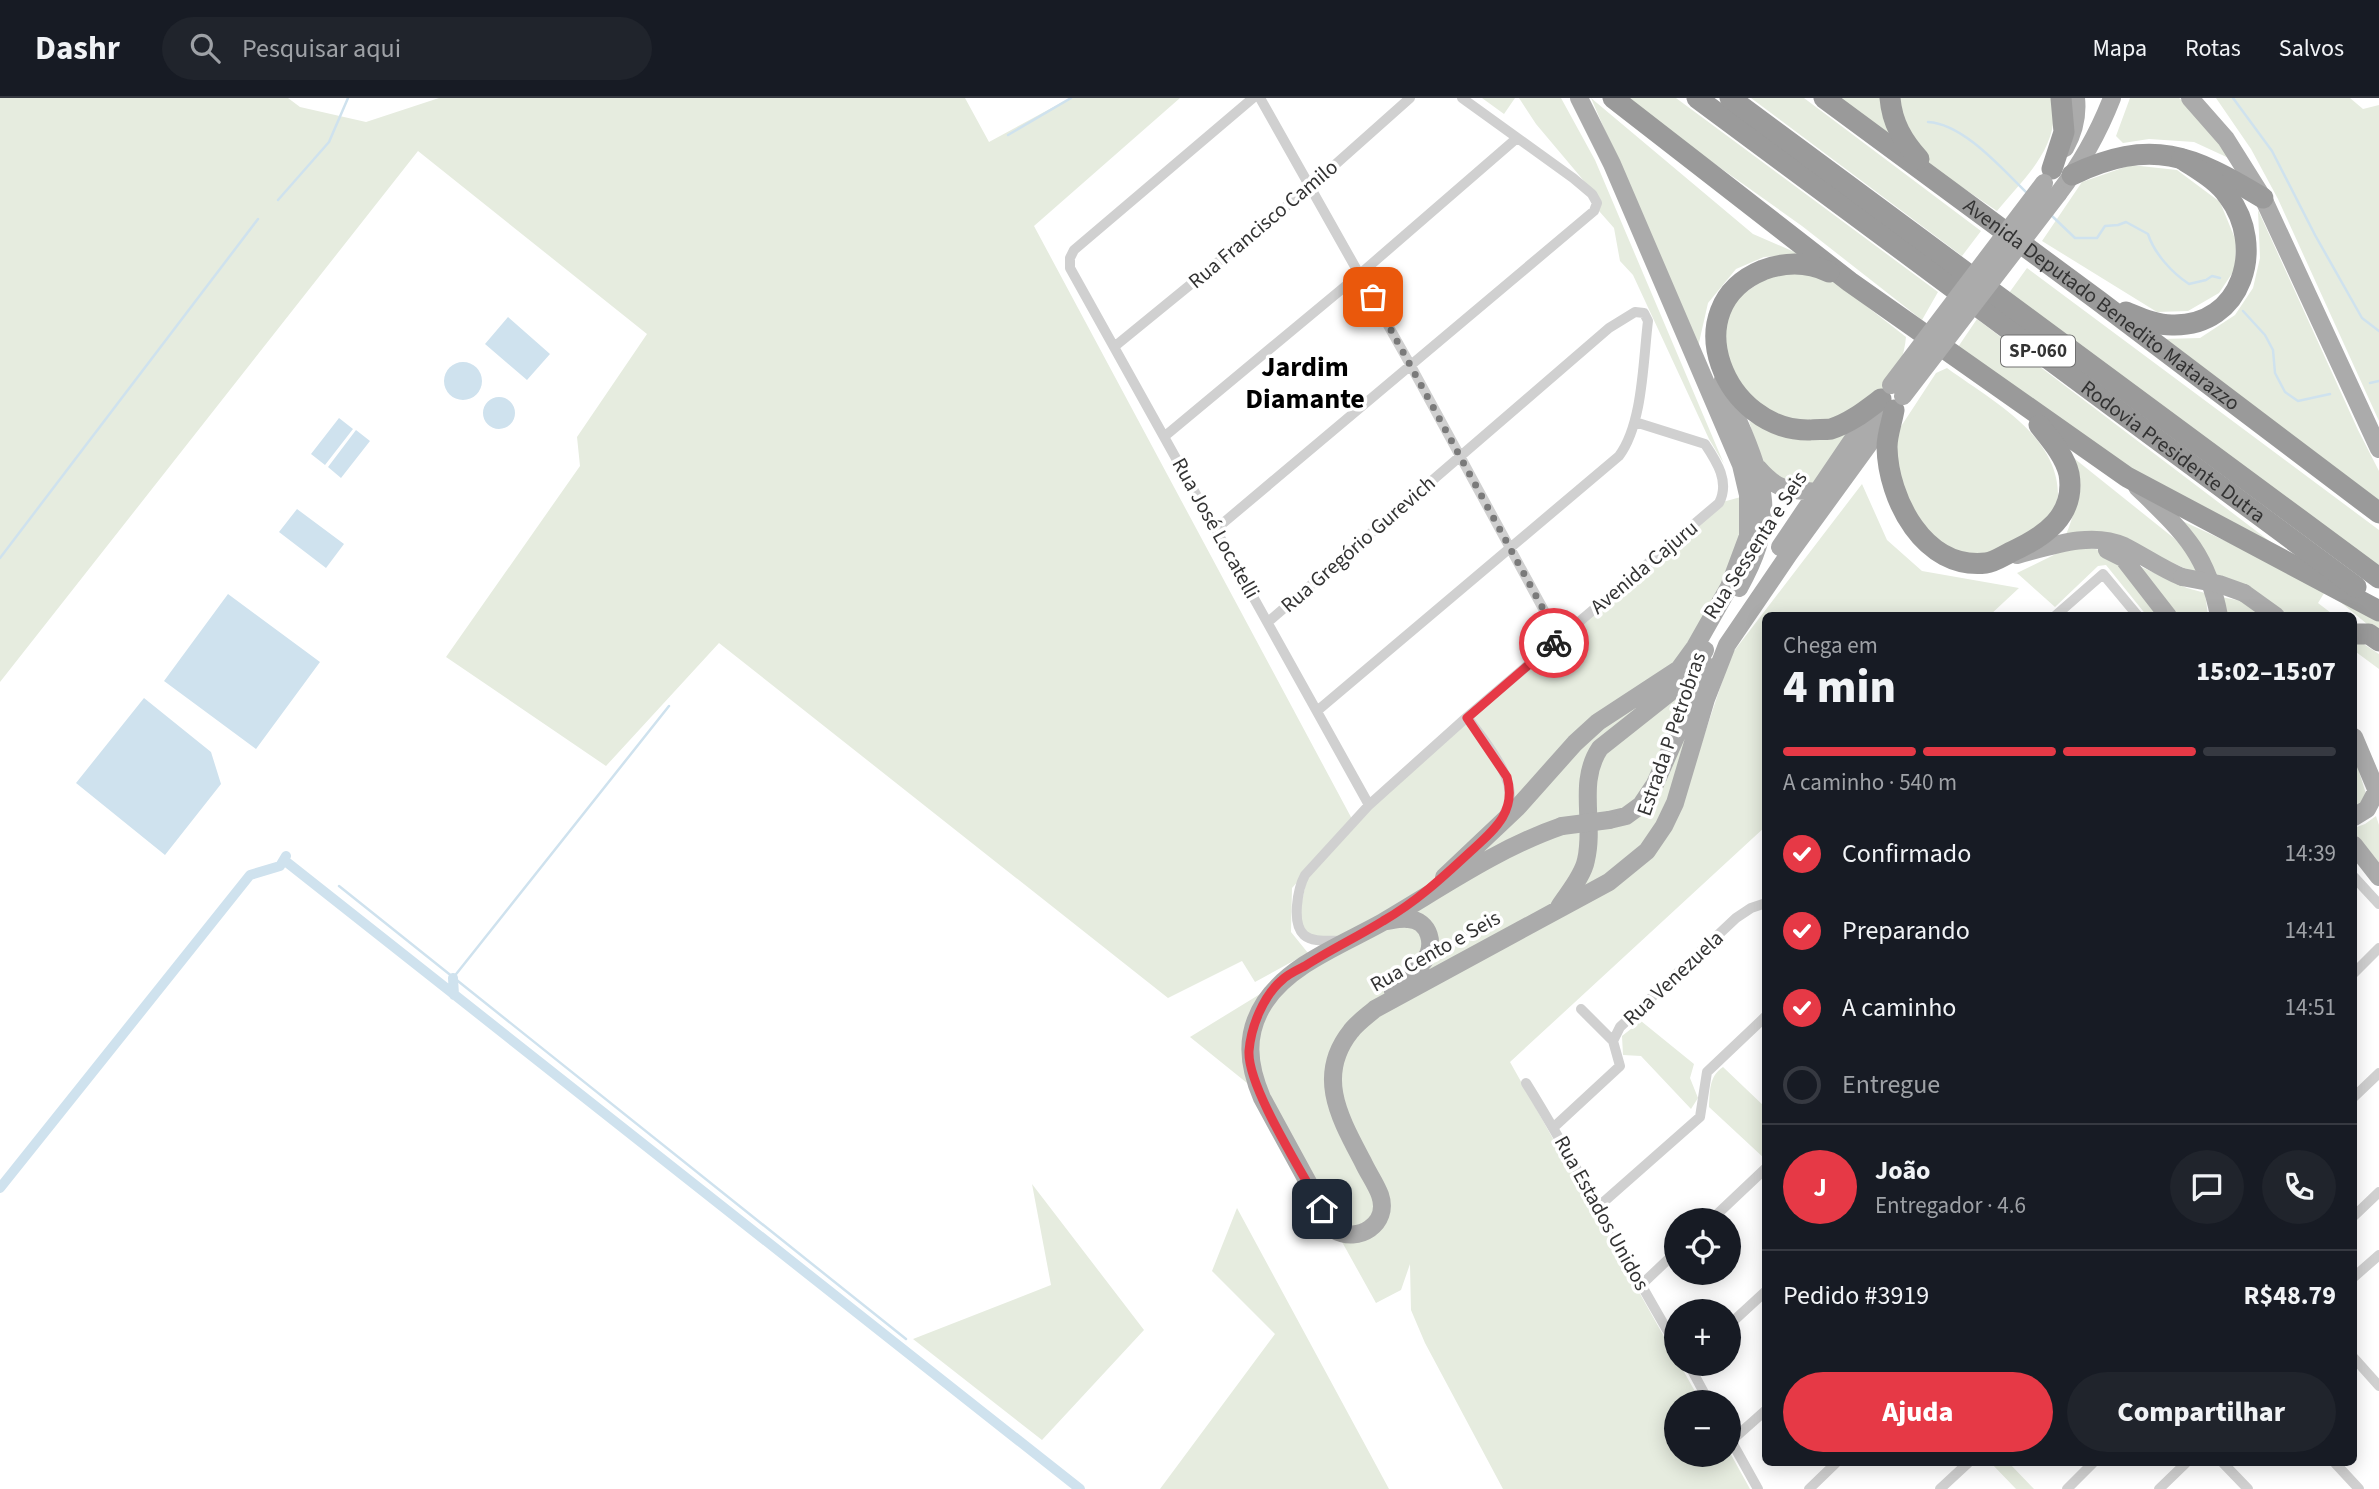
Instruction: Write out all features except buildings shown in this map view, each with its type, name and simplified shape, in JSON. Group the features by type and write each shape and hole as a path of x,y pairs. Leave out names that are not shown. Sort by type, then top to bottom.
{"highway":[{"path":"1613,98 1850,282 2127,477 2379,611"},
{"name":"Rodovia Presidente Dutra","path":"1697,98 2379,604"},
{"name":"Rodovia Presidente Dutra","path":"1730,98 2379,578"},
{"name":"Avenida Deputado Benedito Matarazzo","path":"1824,98 2099,301 2379,513"},
{"path":"1890,98 1891,114 1904,141 1944,187"},
{"path":"2056,180 2064,132 2061,98"},
{"path":"2056,180 2124,155 2156,154 2203,164 2263,198"},
{"path":"2099,301 2151,322 2191,324 2219,310 2242,281 2248,245 2238,211 2228,194 2213,180 2182,159"},
{"path":"1850,282 1819,267 1801,264 1774,266 1748,276 1728,294 1718,316 1718,363 1731,387 1751,409 1774,423 1799,430 1829,429 1892,398"},
{"path":"1892,398 1887,444 1889,470 1897,499 1912,526 1926,542 1949,556 1968,562 1989,563 2029,544 2055,525 2069,503 2069,473 2057,447 2023,406"},
{"path":"2357,634 2369,634 2379,641"}],"main road":[{"path":"1346,941 1382,922 1426,893 1517,808 1575,743 1598,722 1679,669 1695,647 1729,587 1748,536 1749,466 1612,164 1579,98"},
{"path":"2056,180 2073,135 2076,98"},
{"path":"1892,398 2056,180 2101,126 2112,98"},
{"path":"2190,98 2226,139 2263,198 2377,444"},
{"name":"Estrada P Petrobras","path":"1557,910 1586,863 1589,841 1587,790 1594,758 1600,748 1692,673 1759,548 1764,503 1749,466 1718,363"},
{"name":"Estrada P Petrobras","path":"1557,910 1609,882 1629,867 1647,851 1664,826 1675,803 1710,687 1727,645 1892,398"},
{"name":"Rua Sessenta e Seis","path":"1426,893 1539,834 1562,826 1626,816 1641,806 1656,784 1692,696 1719,641 1816,492 1892,398"},
{"path":"1749,466 1779,488 1816,492"},
{"path":"2127,477 2183,532 2198,553 2214,590 2218,612"},
{"path":"1989,563 2073,541 2098,540 2122,545 2182,577 2219,584 2244,593 2270,612"},
{"path":"2073,541 2114,552 2123,558 2165,612"},
{"path":"2357,744 2378,793 2367,809 2357,815"},
{"path":"2357,849 2379,877"},
{"name":"Rua Cento e Seis","path":"1346,941 1282,980 1264,1003 1255,1025 1249,1053 1253,1076 1262,1098 1334,1230 1355,1235 1378,1222 1381,1198 1342,1123 1333,1091 1333,1068 1338,1052 1351,1031 1375,1009 1557,910"},
{"path":"1375,1009 1424,962 1431,942 1421,924 1410,918 1382,922"}],"street":[{"name":"Rua José Locatelli","path":"1253,98 1074,250 1070,258 1070,268 1369,805"},
{"path":"1260,98 1461,456 1559,638"},
{"name":"Rua Francisco Camilo","path":"1114,347 1310,187 1410,98"},
{"path":"1216,529 1594,211 1597,203 1592,194 1462,98"},
{"path":"1165,436 1360,274 1517,138"},
{"name":"Rua Gregório Gurevich","path":"1268,622 1609,328 1635,312 1644,313 1648,321 1635,422"},
{"path":"1317,711 1619,456 1628,444 1635,422"},
{"name":"Avenida Cajuru","path":"1346,941 1313,940 1302,934 1297,924 1298,888 1306,875 1369,805 1559,638 1719,503 1724,494 1722,476 1705,444 1635,422"},
{"path":"2060,612 2103,574 2135,612"},
{"path":"1467,718 1507,777 1510,787 1510,806 1489,835"},
{"path":"2357,880 2379,904"},
{"name":"Rua Venezuela","path":"1554,1127 1620,1066 1613,1041 1620,1027 1736,918 1751,908 1762,905"},
{"path":"2357,970 2379,948"},
{"path":"1581,1009 1613,1041"},
{"path":"1599,1206 1700,1117 1707,1072 1762,1020"},
{"path":"2357,1094 2379,1073"},
{"name":"Rua Estados Unidos","path":"1526,1083 1554,1127 1664,1324"},
{"path":"1724,1208 1762,1172"},
{"path":"2357,1213 2379,1192"},
{"path":"2357,1274 2379,1255"},
{"path":"1641,1285 1664,1263"},
{"path":"1741,1314 1762,1294"},
{"path":"2357,1361 2379,1386"},
{"path":"1741,1430 1762,1413"},
{"path":"1741,1459 1758,1489"},
{"path":"1809,1489 1833,1466"},
{"path":"1940,1489 1965,1466"},
{"path":"2067,1489 2090,1466"},
{"path":"2159,1489 2183,1466"},
{"path":"2226,1466 2248,1489"},
{"path":"2338,1466 2359,1489"}],"shaded area":[{"path":"0,98 288,98 300,107 366,122 439,98 965,98 989,142 1070,98 1180,98 1034,226 1352,819 1719,503 1748,495 1748,531 1698,643 1683,799 1731,655 1762,615 1762,830 1510,1062 1664,1337 1664,1376 1686,1376 1694,1390 1664,1390 1664,1467 1738,1467 1750,1489 1503,1489 1425,1343 1411,1310 1410,1264 1401,1290 1376,1303 1262,1098 1190,1037 1345,942 1313,940 1297,924 1309,869 1292,888 1291,932 1308,953 1255,982 1242,961 1168,998 719,643 606,766 446,657 580,466 577,437 647,334 418,151 0,682"},
{"path":"1482,98 1515,98 1504,114"},
{"path":"1519,98 1561,98 1595,160 1724,464 1709,439 1633,275 1620,261 1614,228 1599,211 1600,200 1536,124"},
{"path":"1591,98 1753,234 1799,254 1764,257 1736,269 1708,303 1698,347"},
{"path":"1622,98 1676,98 1938,292 1922,320 1802,226"},
{"path":"1751,98 1804,98 1981,231 1962,256"},
{"path":"1831,98 2051,98 2054,115 2047,145 2039,159 1997,211"},
{"path":"2130,98 2179,98 2198,115 2233,160 2194,142 2149,139 2123,143 2116,136"},
{"path":"2216,98 2350,98 2363,109 2379,105 2379,421 2278,199 2251,149"},
{"path":"2131,165 2177,170 2220,202 2236,241 2235,269 2219,293 2188,311 2157,312 2042,241 2082,182"},
{"path":"2258,210 2379,471 2379,505 2162,339 2200,338 2235,315 2253,288 2260,258"},
{"path":"2027,268 2379,530 2379,567 2009,293"},
{"path":"1787,273 1829,277 1906,337 1900,362 1888,385 1871,404 1849,418 1789,425 1733,384 1720,331 1729,304 1766,278"},
{"path":"1977,319 2276,546 2151,484 1958,347"},
{"path":"1947,368 2018,420 2047,454 2055,473 2058,498 2052,521 1996,555 1966,555 1943,545 1911,513 1898,482 1898,431 1936,373"},
{"path":"1749,421 1775,432 1798,437 1849,433 1816,483 1806,486 1770,475 1758,450"},
{"path":"2070,455 2175,539 2199,566 2197,574 2127,542 2065,537 2075,505"},
{"path":"1862,484 1887,540 1922,571 2019,588 1993,612 1764,612"},
{"path":"2174,517 2298,575 2326,591 2318,603 2330,612 2280,612 2263,599 2228,580 2216,578 2205,552"},
{"path":"2089,548 2106,551 2160,612 2144,612 2106,565 2098,566 2055,607 2017,573 2066,549"},
{"path":"2133,563 2187,588 2205,593 2207,612 2172,612"},
{"path":"2329,593 2379,621 2379,634 2357,616 2357,612 2352,612"},
{"path":"2217,596 2241,601 2259,612 2221,612"},
{"path":"2357,643 2362,643 2379,654 2379,669 2357,653"},
{"path":"2357,765 2367,797 2357,809"},
{"path":"2376,816 2379,825 2379,866 2357,837 2357,827"},
{"path":"1641,1021 1694,1064 1690,1078 1698,1098 1691,1109 1641,1056 1623,1055 1622,1036"},
{"path":"1723,1067 1762,1104 1762,1156 1709,1107 1710,1090 1718,1071"},
{"path":"1032,1184 1144,1330 1042,1440 913,1339 1051,1285"},
{"path":"1237,1208 1389,1489 1160,1489 1275,1334 1212,1271"},
{"path":"1994,1466 2012,1466 2034,1489 2016,1489"}],"water":[{"path":"508,317 550,354 527,380 485,344"},
{"path":"463,362 476,368 482,381 476,394 463,400 450,394 444,381 450,368"},
{"path":"499,397 510,402 515,413 510,424 499,429 488,424 483,413 488,402"},
{"path":"339,418 353,429 325,465 311,454"},
{"path":"356,430 370,441 341,478 328,467"},
{"path":"297,509 344,544 326,568 279,532"},
{"path":"228,594 320,662 256,749 164,681"},
{"path":"144,698 211,752 221,784 165,855 76,783"}],"waterway":[{"path":"278,200 329,142 348,98"},
{"path":"1008,135 1071,98"},
{"path":"2233,98 2272,151 2362,318 2379,331"},
{"path":"1928,122 1942,125 1969,139 2028,194"},
{"path":"2051,215 2075,238 2097,238 2105,226 2126,222 2148,234 2164,262 2189,284 2212,276 2220,278"},
{"path":"0,558 258,219"},
{"path":"2243,311 2265,335 2273,350 2275,373 2285,392 2298,401 2330,394"},
{"path":"2370,383 2379,381"},
{"path":"453,978 669,706"},
{"path":"0,1188 250,875 280,866 286,856"},
{"path":"284,860 1080,1489"},
{"path":"339,886 906,1339"},
{"path":"453,978 454,995"}],"way so far":[{"path":"1373,297 1559,638 1554,643"}],"district":[{"name":"Jardim Diamante","path":"1305,383"}],"route":[{"path":"1322,1209 1262,1098 1253,1076 1249,1053 1255,1025 1264,1003 1282,980 1426,893 1489,835 1510,806 1510,787 1507,777 1483,738 1467,718 1554,643"}]}
